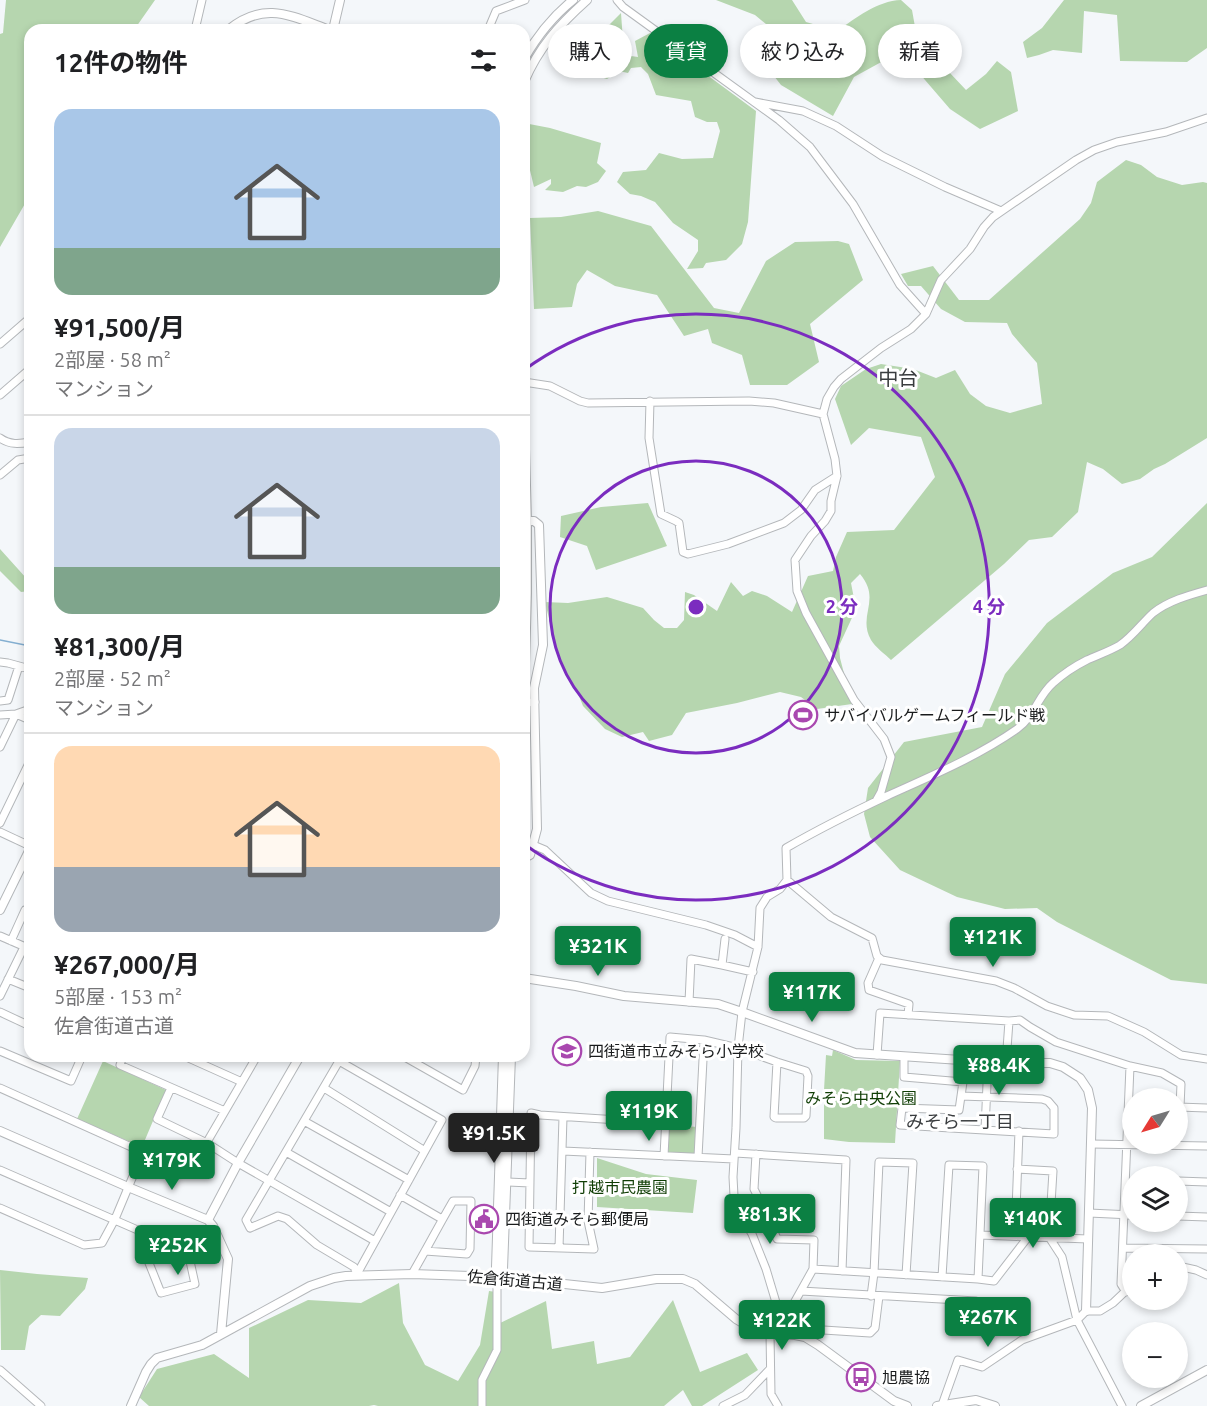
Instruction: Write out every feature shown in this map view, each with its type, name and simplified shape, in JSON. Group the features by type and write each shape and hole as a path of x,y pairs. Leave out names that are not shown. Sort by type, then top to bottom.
{"street":[{"path":"196,24 202,0"},
{"path":"334,24 340,0"},
{"path":"491,24 496,11 525,0"},
{"path":"530,48 545,27 573,0"},
{"path":"530,69 554,31 587,0"},
{"path":"617,0 623,7 779,120 810,147 853,204 900,285 926,314"},
{"path":"236,24 246,17 258,13 273,12 314,24"},
{"path":"753,102 803,111 836,126 882,156 1001,211"},
{"path":"876,801 881,792 891,757 884,739 854,700 806,613 797,591 795,560 831,511 837,476 823,414 831,393 842,379 881,348 911,329 926,314 941,280 970,249 984,227 1001,211 1094,150 1117,142 1166,132 1207,118"},
{"path":"0,344 24,323"},
{"path":"0,395 24,374"},
{"path":"530,383 550,386 588,403 749,401 774,403 823,414"},
{"path":"650,401 649,438 661,514 679,523 683,552 688,554 728,544 784,523 801,510 815,490 837,476"},
{"path":"0,438 10,443 24,443"},
{"path":"0,475 18,460 24,459"},
{"path":"530,521 539,525 543,645 535,682 537,829 530,855"},
{"path":"778,1406 771,1394 770,1369 778,1309 752,1234 736,1207 733,1180 738,1048 742,1012 758,947 760,908 767,897 780,889 787,880 786,848 876,801 972,756 1018,728 1028,719 1049,687 1074,667 1118,646 1154,612 1168,603 1207,590"},
{"path":"0,662 24,667"},
{"path":"0,701 8,699 19,666"},
{"path":"530,702 535,702"},
{"path":"0,715 24,711"},
{"path":"16,714 24,717"},
{"path":"0,747 16,714"},
{"path":"0,823 24,773"},
{"path":"0,832 24,844"},
{"path":"533,845 544,850 591,892 608,901 706,925 735,934 758,947"},
{"path":"0,910 24,860"},
{"path":"787,880 831,916 873,938 877,956 882,960 996,981 1014,987 1047,1006 1074,1015 1108,1016 1144,1032 1181,1055 1207,1059"},
{"path":"11,941 24,912"},
{"path":"0,936 24,947"},
{"path":"722,965 725,939"},
{"path":"0,996 24,953"},
{"path":"879,958 868,983 869,990 909,1004 908,1015"},
{"path":"689,1002 691,959 753,972"},
{"path":"8,979 24,986"},
{"path":"530,979 624,996 718,1004 855,1053 1050,1064 1063,1067 1080,1078 1088,1090 1092,1108 1086,1311 1077,1320 1022,1340 982,1367 958,1360 939,1406"},
{"path":"0,1012 24,1023"},
{"path":"877,1055 880,1013 1020,1020 1056,1042 1130,1066 1162,1073 1181,1084 1181,1088"},
{"path":"1006,1063 1009,1021"},
{"path":"664,1156 670,1037 704,1040 738,1048 801,1068 807,1073 806,1116 804,1118 774,1117 777,1062"},
{"path":"698,1157 704,1040"},
{"path":"0,1051 24,1061"},
{"path":"904,1057 904,1077 963,1082 961,1096 959,1110 902,1108 900,1125 1054,1134 1054,1108 1048,1101 961,1096"},
{"path":"985,1130 988,1061"},
{"path":"25,1062 71,1082 79,1062"},
{"path":"121,1062 120,1065 225,1111"},
{"path":"197,1062 242,1082"},
{"path":"0,1088 189,1173 254,1062"},
{"path":"208,1220 297,1062"},
{"path":"338,1062 246,1220 250,1228 278,1216 287,1219 317,1245 354,1267 357,1274"},
{"path":"345,1062 442,1120 357,1274"},
{"path":"414,1062 463,1090 475,1062"},
{"path":"500,1277 496,1267 503,1062"},
{"path":"482,1406 482,1380 496,1350 497,1289 503,1269 511,1062"},
{"path":"1130,1066 1131,1088"},
{"path":"171,1088 157,1119 207,1143 375,1241"},
{"path":"324,1088 425,1151"},
{"path":"1188,1107 1207,1108"},
{"path":"590,1152 588,1221 594,1249 529,1247 531,1113 666,1123"},
{"path":"559,1248 563,1116"},
{"path":"304,1121 409,1180"},
{"path":"0,1131 208,1220 228,1259 221,1335"},
{"path":"1015,1236 1019,1131"},
{"path":"1091,1144 1122,1144"},
{"path":"1188,1146 1207,1146"},
{"path":"563,1151 698,1157 756,1155 846,1160 842,1271"},
{"path":"0,1208 84,1245 102,1243 115,1219 142,1152"},
{"path":"286,1152 391,1212"},
{"path":"756,1155 754,1189 770,1219 777,1239 814,1240 813,1269 789,1312 778,1309"},
{"path":"805,1337 808,1329 870,1333 875,1328 874,1273 879,1162 913,1163 906,1275"},
{"path":"942,1277 948,1165 983,1166 978,1279"},
{"path":"1017,1169 1053,1172 1049,1237 1062,1257 1077,1320 1122,1406"},
{"path":"0,1170 188,1252 195,1284 161,1293 146,1253 153,1237"},
{"path":"724,1180 733,1180"},
{"path":"1188,1181 1207,1182"},
{"path":"506,1182 530,1183"},
{"path":"400,1195 442,1220"},
{"path":"412,1274 453,1201 471,1201 470,1249 467,1254 425,1251"},
{"path":"1089,1213 1122,1215"},
{"path":"1188,1216 1207,1217"},
{"path":"980,1235 1088,1239"},
{"path":"813,1269 994,1281 1028,1237"},
{"path":"1188,1249 1207,1249"},
{"path":"1188,1268 1207,1275"},
{"name":"佐倉街道古道","path":"131,1406 146,1372 158,1359 202,1345 310,1286 334,1278 357,1274 500,1277 602,1288 656,1280 683,1279 695,1284 736,1319 754,1329 805,1337 893,1403 907,1406"},
{"path":"801,1291 976,1301"},
{"path":"1086,1311 1100,1311 1122,1295"},
{"path":"723,1406 745,1395 770,1369"},
{"path":"0,1370 40,1406"},
{"path":"1141,1406 1207,1370"},
{"path":"939,1406 976,1400 995,1406"}],"green space":[{"path":"6,0 155,0 138,24 24,24 24,205 0,247 0,34 3,33"},
{"path":"716,0 792,0 806,22 813,24 766,24 755,15"},
{"path":"901,0 912,10 914,24 878,24 878,64 866,70 866,24 847,24 875,7"},
{"path":"1064,0 1207,0 1207,48 1187,62 1120,61 1117,15 1084,11 1082,53 1053,50 1027,58 1023,42 1042,28"},
{"path":"621,13 622,24 610,24"},
{"path":"644,36 644,70 641,67 632,68 632,56 638,57 635,41"},
{"path":"997,61 1011,72 1018,111 980,129 950,109 923,78 955,78 966,90 986,74"},
{"path":"650,78 711,78 756,111 748,222 742,244 726,260 706,263 703,268 687,269 698,251 698,240 673,223 655,202 630,194 617,182 623,172 646,170 659,153 682,159 713,158 720,131 717,122 707,122 695,117 691,101 656,95"},
{"path":"776,78 853,78 833,116 781,85"},
{"path":"530,124 601,143 597,163 606,171 598,182 586,187 577,186 563,192 545,190 551,184 551,179 534,187 530,170"},
{"path":"1126,160 1141,165 1157,177 1182,185 1207,183 1207,438 1140,479 1122,484 1103,469 1087,462 1078,512 1052,537 1029,540 891,660 873,643 867,631 869,592 860,574 851,583 856,609 839,646 852,704 817,709 801,697 780,692 686,713 672,735 649,741 643,732 622,737 605,729 583,706 559,660 545,602 568,603 607,597 643,608 664,628 677,628 684,620 685,592 694,595 717,611 731,582 743,596 752,591 767,596 792,612 808,576 833,571 836,557 847,532 894,530 935,477 921,437 869,428 851,445 835,399 841,386 866,369 881,364 913,369 936,378 955,370 970,394 986,406 1010,413 1042,404 1037,363 1012,334 1007,323 965,322 941,309 921,286 908,286 901,274 933,266 959,300 989,300 1080,219 1091,203 1097,182"},
{"path":"598,211 651,226 714,308 739,313 766,261 795,242 838,241 849,244 863,280 810,324 819,362 787,385 750,385 742,355 712,343 708,329 684,336 657,295 615,286 587,270 577,284 572,307 534,309 530,218 561,217"},
{"path":"648,503 667,546 596,570 587,546 560,537 561,516 601,507"},
{"path":"1207,503 1207,984 1171,980 1057,922 1037,908 1005,909 957,897 900,870 870,837 864,814 868,788 904,742 982,727 1005,674 1047,623 1113,573 1152,557"},
{"path":"0,549 24,576 24,592 21,592 0,571"},
{"name":"みそら中央公園","path":"833,1050 856,1060 900,1061 895,1143 824,1139 826,1055 832,1056"},
{"path":"103,1062 166,1090 142,1147 77,1119"},
{"path":"669,1125 698,1127 696,1155 668,1153"},
{"name":"打越市民農園","path":"597,1158 646,1174 697,1180 693,1213 597,1207"},
{"path":"0,1270 88,1278 85,1289 60,1316 41,1315 29,1326 25,1350 1,1350"},
{"path":"399,1283 403,1323 425,1365 458,1381 480,1345 489,1291 496,1292 496,1325 546,1301 552,1349 594,1341 597,1364 630,1357 673,1300 700,1372 747,1353 758,1370 702,1406 692,1406 683,1390 664,1406 149,1406 139,1397 157,1369 214,1354 249,1378 249,1328 308,1300 361,1303"}],"waterway":[{"path":"0,640 24,645"}],"place":[{"name":"サバイバルゲームフィールド戦","path":"803,715"},
{"name":"四街道市立みそら小学校","path":"567,1051"},
{"name":"四街道みそら郵便局","path":"484,1219"},
{"name":"旭農協","path":"861,1377"}],"district":[{"name":"中台","path":"898,377"},
{"name":"みそら一丁目","path":"960,1121"}]}
